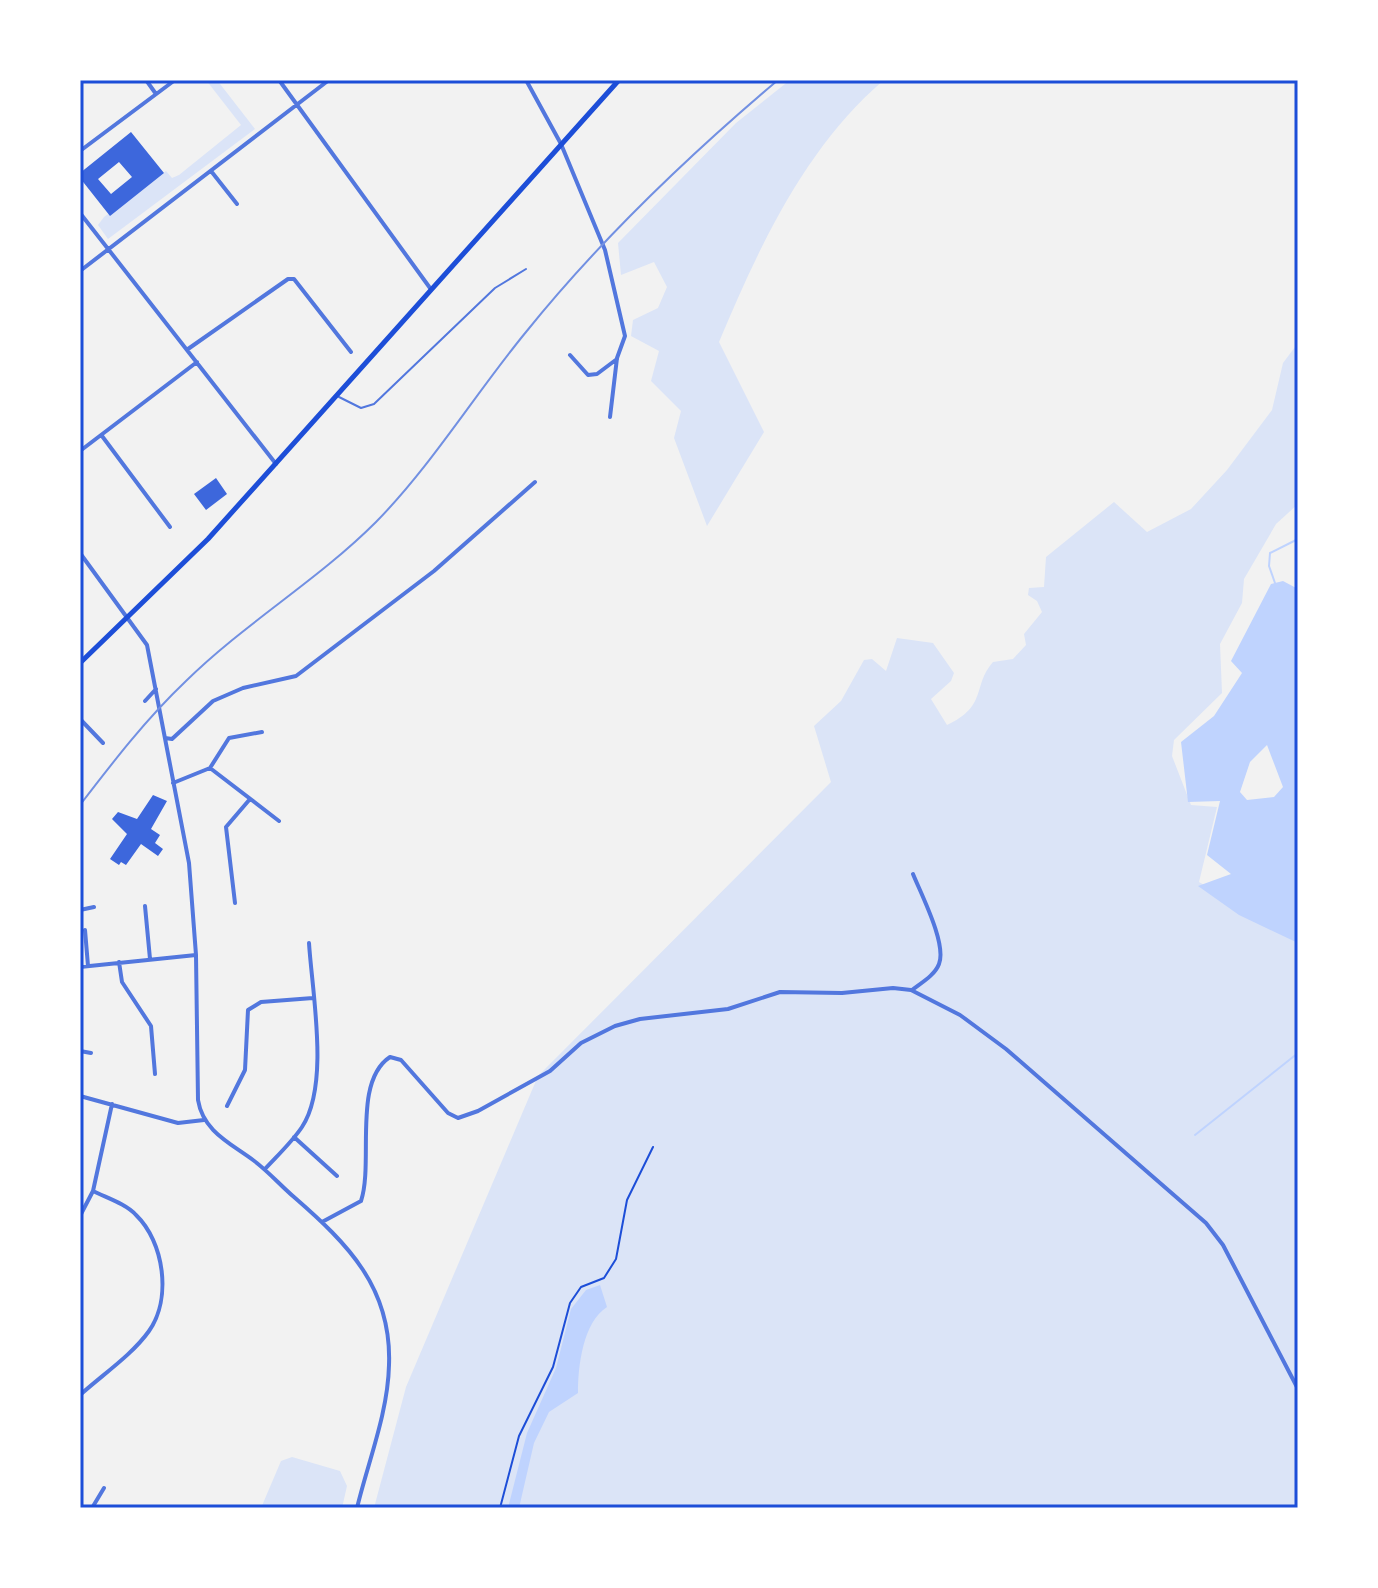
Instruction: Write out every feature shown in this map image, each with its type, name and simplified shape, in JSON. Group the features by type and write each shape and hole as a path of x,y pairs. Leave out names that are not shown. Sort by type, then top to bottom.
{"main road":[{"path":"80,663 125,616 208,539 619,80"}],"street":[{"path":"146,80 156,94"},
{"path":"80,151 175,80"},
{"path":"279,80 430,288"},
{"path":"80,271 329,80"},
{"path":"526,80 561,144 605,250 625,336 617,358 610,417"},
{"path":"211,171 237,204"},
{"path":"80,213 276,464"},
{"path":"187,349 288,279 294,279 351,352"},
{"path":"570,355 584,374 593,375 617,358"},
{"path":"80,451 197,362"},
{"path":"101,435 170,527"},
{"path":"165,738 172,739 213,701 243,688 296,676 434,571 535,482"},
{"path":"80,553 145,639 157,691 189,863 196,955 198,1100 204,1120 265,1169 322,1222 368,1273 387,1336 389,1365 386,1392 357,1508"},
{"path":"145,701 157,691"},
{"path":"80,719 103,743"},
{"path":"173,783 210,768 229,738 262,732"},
{"path":"210,768 279,821"},
{"path":"235,903 226,827 250,799"},
{"path":"911,990 934,972 940,962 941,945 913,874"},
{"path":"145,906 150,959"},
{"path":"80,910 94,907"},
{"path":"85,930 88,966"},
{"path":"265,1169 294,1137 309,1113 317,1070 309,943"},
{"path":"80,967 196,955"},
{"path":"119,962 122,982 151,1026 155,1074"},
{"path":"322,1222 361,1201 365,1187 367,1106 374,1079 390,1057 400,1058 448,1113 468,1116 550,1071 581,1043 615,1026 640,1019 728,1009 780,992 911,990 960,1015 1006,1049 1206,1223 1223,1245 1298,1389"},
{"path":"227,1106 245,1070 248,1010 261,1002 313,998"},
{"path":"80,1051 91,1053"},
{"path":"80,1096 178,1123 204,1120"},
{"path":"80,1216 93,1191 112,1104"},
{"path":"294,1137 337,1176"},
{"path":"80,1395 148,1331 156,1316 161,1288 156,1244 147,1227 134,1212 93,1191"},
{"path":"92,1508 104,1488"}],"lane":[{"path":"335,394 351,406 361,408 374,404 495,288 526,269"}],"path":[{"path":"500,1508 519,1436 553,1367 570,1303 581,1287 604,1278 616,1259 627,1200 653,1147"}],"shaded area":[{"path":"206,80 217,80 255,129 108,239 98,225 104,217 166,171 172,178 179,175 241,125"},
{"path":"790,80 884,80 830,136 786,201 750,271 719,342 764,432 707,526 674,438 681,411 651,381 659,351 631,336 633,320 658,308 667,287 654,262 621,275 618,243 736,123"},
{"path":"1298,343 1298,504 1276,524 1244,579 1242,603 1220,644 1222,693 1174,740 1172,756 1191,805 1217,807 1199,882 1298,938 1298,1508 374,1508 406,1387 538,1076 831,782 814,726 841,701 864,660 872,659 886,671 897,638 933,643 954,673 951,681 931,699 947,725 960,718 974,703 993,662 1013,659 1026,645 1024,634 1042,612 1037,601 1028,595 1029,588 1044,587 1046,557 1114,502 1147,532 1191,509 1227,470 1272,410 1283,363"},
{"path":"292,1457 340,1471 347,1486 342,1508 261,1508 281,1461"}],"water":[{"path":"1283,581 1298,589 1298,943 1239,915 1198,886 1231,874 1207,855 1220,801 1188,802 1181,742 1214,716 1242,673 1231,661 1271,584","holes":["1267,745 1283,787 1274,797 1247,800 1240,792 1250,762"]},
{"path":"600,1285 607,1307 592,1323 587,1334 579,1370 578,1393 549,1412 534,1443 519,1508 508,1508 527,1433 556,1368 571,1309 586,1290"}],"building":[{"path":"131,132 164,173 110,216 80,178 80,173","holes":["119,162 132,177 111,194 98,179"]},
{"path":"216,478 227,494 206,510 194,494"},
{"path":"153,795 167,801 151,829 160,835 155,843 163,849 158,856 141,844 126,865 121,862 119,865 110,859 127,834 112,819 118,812 137,819"}],"waterway":[{"path":"1275,583 1269,566 1270,553 1298,539"},
{"path":"1195,1135 1298,1053"}],"railway":[{"path":"80,805 171,695 232,640 330,564 376,522 416,477 554,298 614,232 678,169 778,80"}]}
